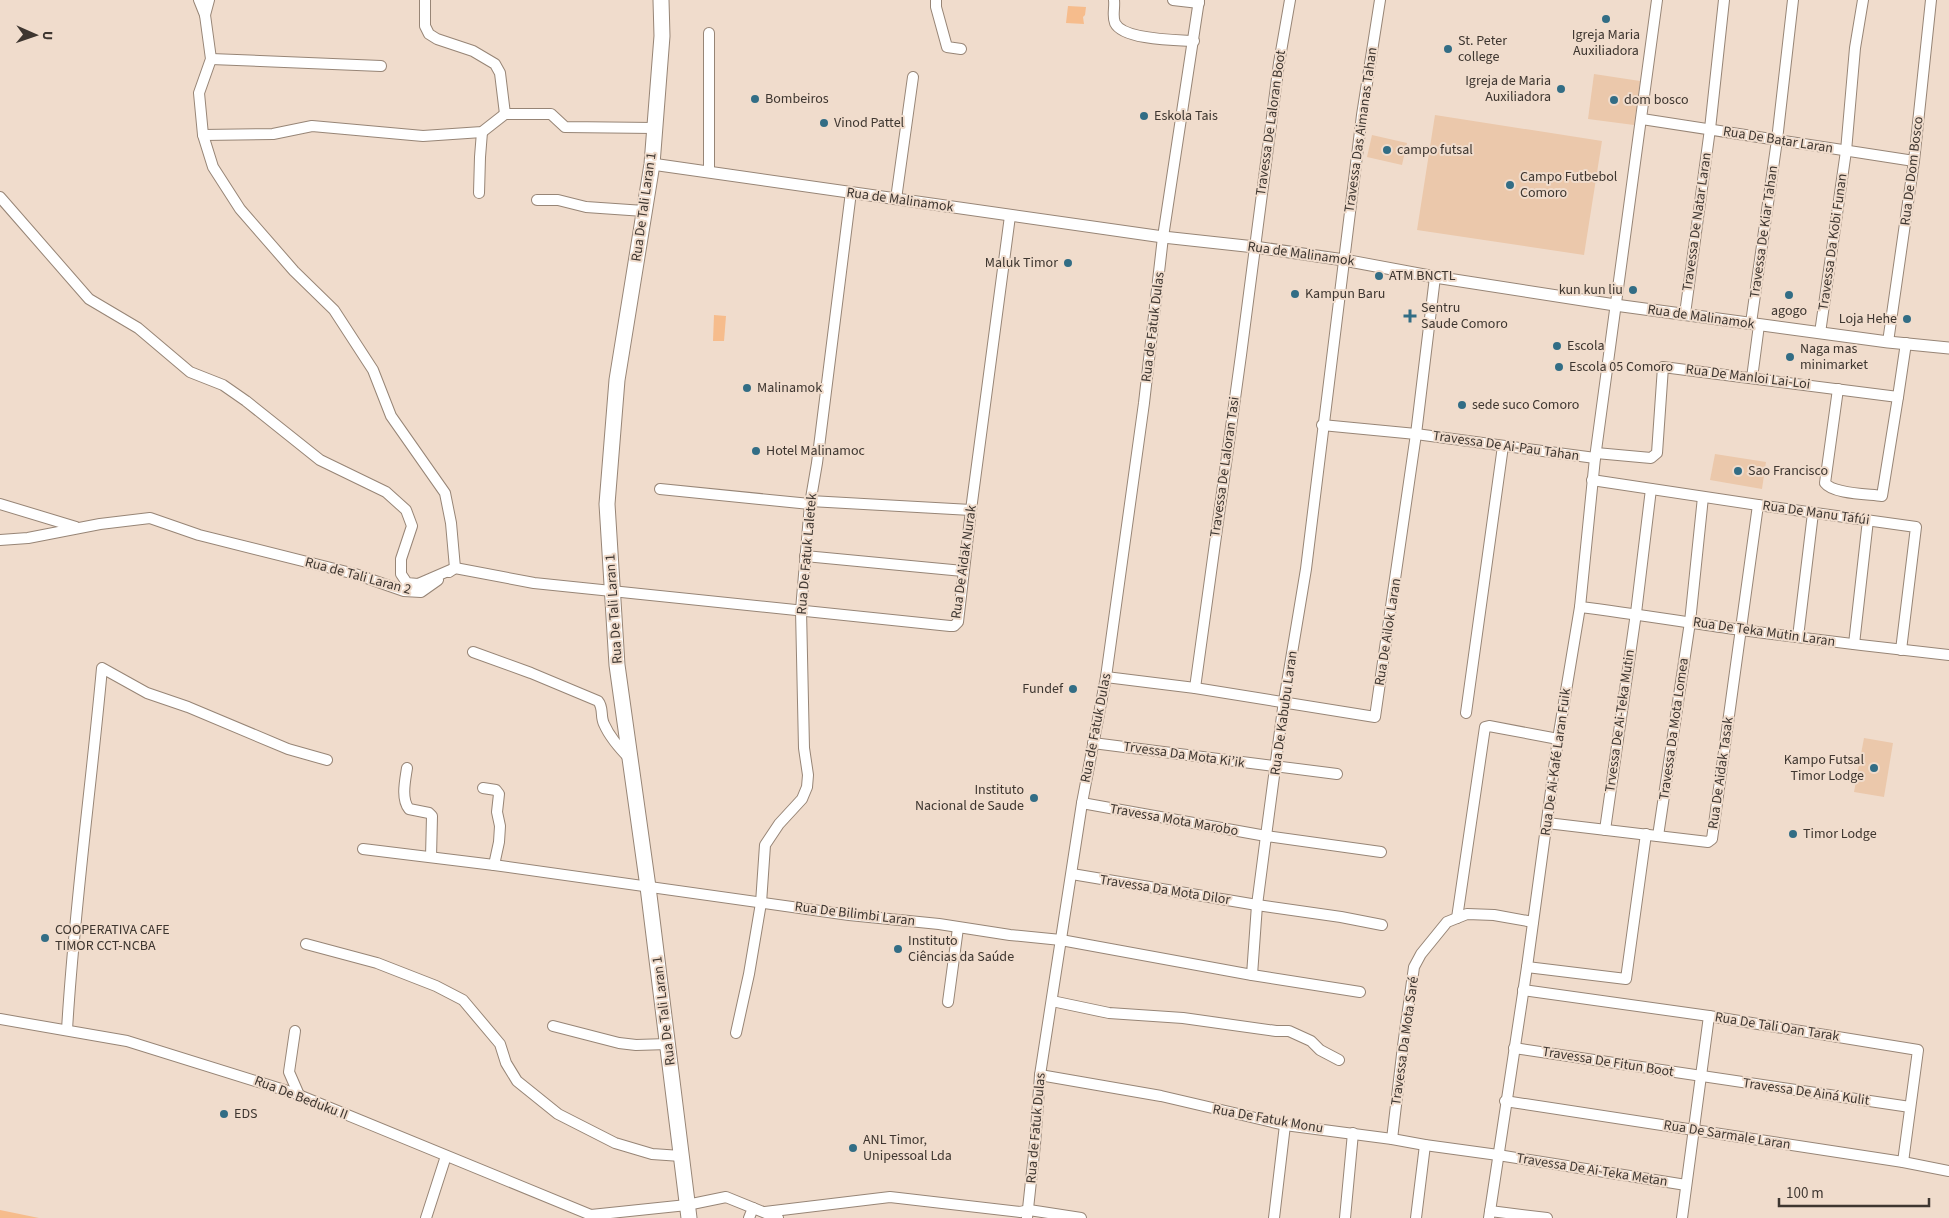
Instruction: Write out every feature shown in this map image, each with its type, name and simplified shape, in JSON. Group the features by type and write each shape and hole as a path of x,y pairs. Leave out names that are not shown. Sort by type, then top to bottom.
{"main road":[{"name":"Rua De Tali Laran 1","path":"661,0 662,36 652,164 616,380 607,504 618,665 648,887 688,1211"}],"street":[{"path":"0,197 89,299 138,328 190,372 222,385 246,401 320,460 386,492 406,510 412,526 401,559 401,574 407,583 418,584 455,568 451,523 445,493 391,416 373,370 334,310 294,271 240,208 214,167 203,135 200,93 211,59 205,15 199,0"},
{"path":"205,15 209,0"},
{"path":"425,0 425,26 429,34 437,39 467,48 495,64 500,73 505,114"},
{"path":"936,0 936,7 947,47 961,49"},
{"path":"1114,0 1114,20 1118,28 1125,32 1147,37 1194,41"},
{"path":"1173,0 1199,2"},
{"name":"Travessa De Laloran Boot","path":"1254,247 1279,63 1290,0"},
{"name":"Travessa Das Aimanas Tahan","path":"1344,260 1362,115 1380,0"},
{"path":"1615,305 1657,0"},
{"name":"Travessa De Natar Laran","path":"1685,314 1710,130 1724,0"},
{"name":"Travessa De Kiar Tahan","path":"1752,378 1755,324 1793,0"},
{"name":"Travessa Da Kobi Funan","path":"1820,333 1846,150 1855,48 1863,0"},
{"name":"Rua De Dom Bosco","path":"1888,342 1914,161 1931,0"},
{"name":"Rua de Fatuk Dulas","path":"1028,1214 1040,1074 1082,803 1106,676 1144,403 1164,238 1199,2"},
{"path":"709,32 709,172"},
{"path":"211,59 380,66"},
{"path":"896,199 913,77"},
{"path":"203,135 273,134 312,126 423,136 482,132 505,114 551,114 565,127 654,128"},
{"name":"Rua De Batar Laran","path":"1642,119 1914,161"},
{"path":"479,193 482,132"},
{"name":"Rua de Malinamok","path":"652,164 1164,238 1254,247 1344,260 1435,277 1615,305 1888,342 1949,348"},
{"name":"Rua De Fatuk Laletek","path":"736,1033 749,974 761,904 765,845 779,824 802,799 807,787 808,775 804,748 801,610 810,503 818,463 851,192"},
{"path":"537,200 558,200 586,207 644,211"},
{"name":"Rua De Aidak Nurak","path":"455,568 534,582 954,626 958,622 963,570 1010,216"},
{"name":"Travessa De Laloran Tasi","path":"1195,688 1254,247"},
{"name":"Rua De Kabubu Laran","path":"1252,975 1257,905 1284,701 1306,569 1322,425 1344,260"},
{"name":"Rua De Ailok Laran","path":"1106,676 1284,701 1375,717 1416,434 1435,277"},
{"name":"Rua De Ai-Kafé Laran Fuik","path":"1489,1215 1527,967 1558,740 1580,607 1592,480 1615,305"},
{"path":"1838,389 1824,483 1835,490 1882,496 1906,344"},
{"name":"Rua De Manloi Lai-Loi","path":"1595,456 1651,458 1657,453 1664,367 1898,397"},
{"name":"Travessa De Ai-Pau Tahan","path":"1322,425 1416,434 1595,456"},
{"path":"1466,714 1503,446"},
{"name":"Rua De Manu Tafúi","path":"1592,480 1758,506 1916,527 1901,650"},
{"path":"660,489 810,503 971,510"},
{"name":"Trvessa De Ai-Teka Mutin","path":"1605,830 1636,613 1651,489"},
{"name":"Travessa Da Mota Lomea","path":"1658,836 1690,622 1704,497"},
{"path":"0,504 80,528"},
{"path":"1742,630 1758,506"},
{"path":"1798,637 1813,513"},
{"name":"Rua de Tali Laran 2","path":"0,540 28,538 150,518 199,535 354,574 404,591 421,592 455,568"},
{"path":"1854,644 1868,520"},
{"path":"805,556 963,570"},
{"name":"Rua De Teka Mutin Laran","path":"1580,607 1636,613 1742,630 1949,655"},
{"name":"Rua De Aidak Tasak","path":"1547,823 1708,842 1712,839 1742,630"},
{"path":"473,652 531,673 598,701 602,705 602,722 612,740 631,761"},
{"path":"67,1030 70,970 94,763 102,668 147,693 188,707 288,749 327,760"},
{"path":"1457,918 1485,727 1488,726 1558,740"},
{"name":"Trvessa Da Mota Ki’ik","path":"1093,743 1337,774"},
{"path":"407,768 404,788 405,805 409,809 429,813 432,816 431,858"},
{"path":"483,788 496,790 499,794 497,812 500,826 499,842 494,866"},
{"name":"Travessa Mota Marobo","path":"1082,803 1266,836 1381,852"},
{"path":"1527,967 1626,979 1646,834"},
{"name":"Rua De Bilimbi Laran","path":"362,849 761,904 1061,940"},
{"name":"Travessa Da Mota Dilor","path":"1072,874 1382,925"},
{"name":"Travessa Da Mota Saré","path":"1392,1139 1414,968 1421,954 1447,922 1467,914 1494,915 1533,922"},
{"path":"948,1002 958,928"},
{"path":"1061,940 1252,975 1360,992"},
{"path":"306,944 377,963 436,986 462,1000 500,1044 506,1063 516,1081 558,1114 615,1143 652,1154 681,1156"},
{"name":"Rua De Tali Oan Tarak","path":"1523,990 1709,1016 1918,1050 1903,1162"},
{"path":"1052,1001 1108,1013 1183,1018 1276,1031 1289,1031 1311,1041 1320,1050 1339,1060"},
{"path":"1682,1218 1709,1016"},
{"name":"Rua De Beduku II","path":"0,1019 127,1040 299,1095 591,1215 688,1211"},
{"path":"553,1026 619,1043 636,1045 668,1044"},
{"path":"295,1031 290,1072 299,1095"},
{"name":"Travessa De Fitun Boot","path":"1514,1048 1702,1076"},
{"name":"Rua De Fatuk Monu","path":"1040,1074 1162,1096 1286,1125 1498,1155"},
{"name":"Travessa De Ainá Kulit","path":"1702,1076 1910,1107"},
{"name":"Rua De Sarmale Laran","path":"1505,1101 1903,1162 1949,1171"},
{"path":"1274,1218 1286,1125"},
{"path":"1345,1218 1353,1133"},
{"path":"1416,1218 1425,1145"},
{"name":"Travessa De Ai-Teka Metan","path":"1498,1155 1686,1185"},
{"path":"426,1218 446,1156"},
{"path":"688,1211 726,1197 778,1218"},
{"path":"763,1212 890,1197 1028,1214 1081,1218"},
{"path":"748,1218 753,1208"},
{"path":"1489,1215 1546,1218"}],"shaded area":[{"path":"1068,6 1086,7 1083,17 1084,24 1066,23"},
{"name":"dom bosco","path":"1594,74 1640,81 1634,125 1588,119"},
{"name":"Campo Futbebol Comoro","path":"1435,115 1602,141 1584,255 1417,230"},
{"name":"campo futsal","path":"1372,135 1407,143 1402,165 1367,157"},
{"path":"714,315 726,316 724,341 713,341"},
{"name":"Sao Francisco","path":"1715,454 1766,462 1762,489 1710,480"},
{"name":"Kampo Futsal Timor Lodge","path":"1864,738 1893,743 1884,797 1854,792"},
{"path":"0,1210 39,1218 0,1218"}],"place":[{"name":"Igreja Maria Auxiliadora","path":"1606,19"},
{"name":"St. Peter college","path":"1448,49"},
{"name":"Igreja de Maria Auxiliadora","path":"1561,89"},
{"name":"Bombeiros","path":"755,99"},
{"name":"dom bosco","path":"1614,100"},
{"name":"Eskola Tais","path":"1144,116"},
{"name":"Vinod Pattel","path":"824,123"},
{"name":"campo futsal","path":"1387,150"},
{"name":"Campo Futbebol Comoro","path":"1510,185"},
{"name":"Maluk Timor","path":"1068,263"},
{"name":"ATM BNCTL","path":"1379,276"},
{"name":"kun kun liu","path":"1633,290"},
{"name":"Kampun Baru","path":"1295,294"},
{"name":"agogo","path":"1789,295"},
{"name":"Sentru Saude Comoro","path":"1410,316"},
{"name":"Loja Hehe","path":"1907,319"},
{"name":"Escola","path":"1557,346"},
{"name":"Naga mas minimarket","path":"1790,357"},
{"name":"Escola 05 Comoro","path":"1559,367"},
{"name":"Malinamok","path":"747,388"},
{"name":"sede suco Comoro","path":"1462,405"},
{"name":"Hotel Malinamoc","path":"756,451"},
{"name":"Sao Francisco","path":"1738,471"},
{"name":"Fundef","path":"1073,689"},
{"name":"Kampo Futsal Timor Lodge","path":"1874,768"},
{"name":"Instituto Nacional de Saude","path":"1034,798"},
{"name":"Timor Lodge","path":"1793,834"},
{"name":"COOPERATIVA CAFE TIMOR CCT-NCBA","path":"45,938"},
{"name":"Instituto Ciências da Saúde","path":"898,949"},
{"name":"EDS","path":"224,1114"},
{"name":"ANL Timor, Unipessoal Lda","path":"853,1148"}]}
